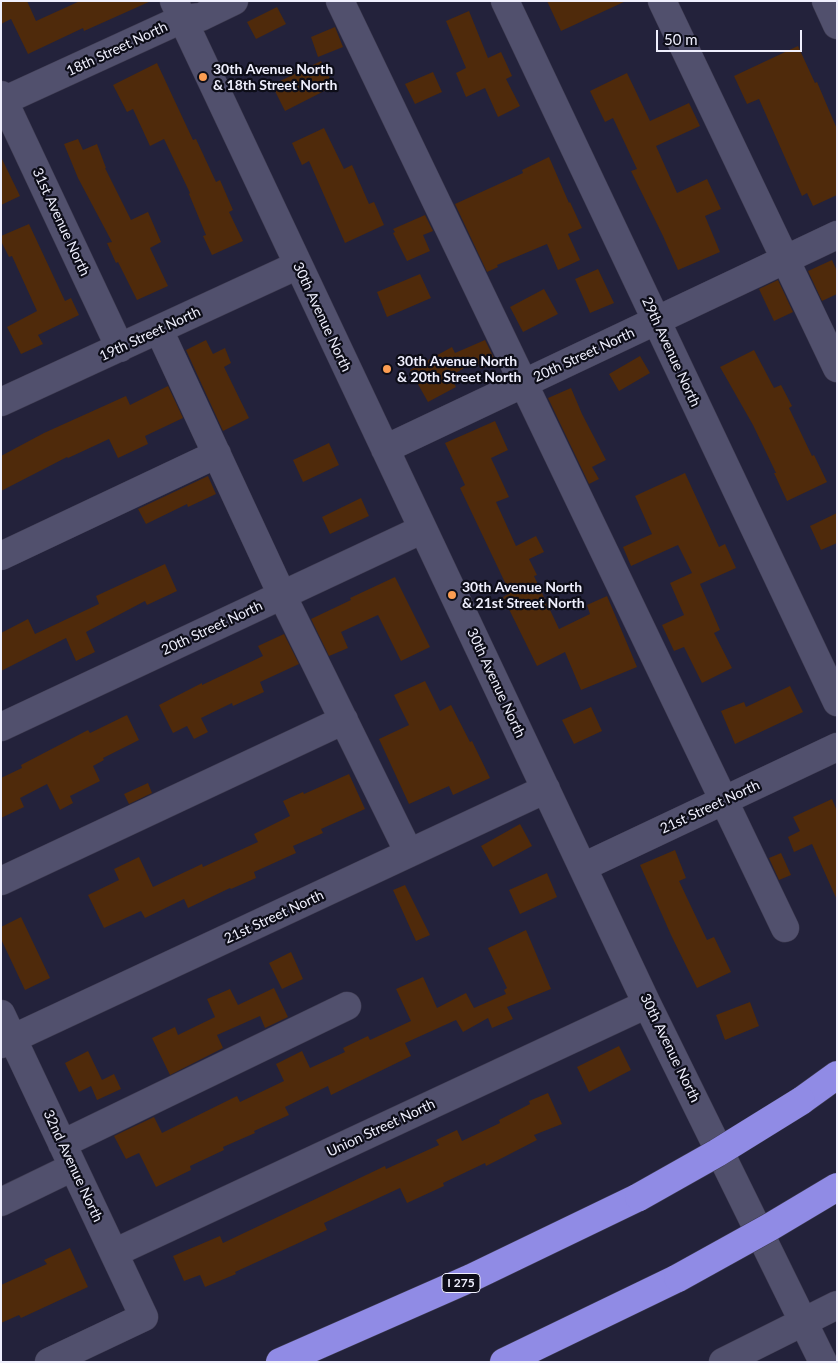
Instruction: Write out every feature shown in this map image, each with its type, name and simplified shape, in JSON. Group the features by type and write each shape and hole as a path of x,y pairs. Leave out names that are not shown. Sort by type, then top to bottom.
{"highway":[{"name":"I 275","path":"280,1362 471,1278 639,1197 717,1153 801,1101 837,1075"},
{"path":"504,1362 678,1278 837,1187"}],"street":[{"name":"18th Street North","path":"2,100 178,10 201,17 234,1"},
{"path":"340,1 785,928"},
{"name":"29th Avenue North","path":"505,1 837,702"},
{"path":"662,1 837,368"},
{"path":"826,1 837,25"},
{"name":"30th Avenue North","path":"178,10 647,1004 823,1362"},
{"name":"31st Avenue North","path":"2,100 120,348"},
{"name":"20th Street North","path":"385,449 837,235"},
{"name":"19th Street North","path":"1,402 298,265"},
{"path":"159,330 282,595 409,853"},
{"path":"1,556 217,454"},
{"name":"20th Street North","path":"1,727 423,529"},
{"path":"1,881 344,720"},
{"name":"21st Street North","path":"583,867 837,747"},
{"name":"21st Street North","path":"7,1041 546,789"},
{"name":"Union Street North","path":"114,1253 647,1004"},
{"path":"1,1202 68,1155 347,1006"},
{"name":"32nd Avenue North","path":"1,1014 7,1041 68,1155 144,1317 49,1362"},
{"path":"723,1362 837,1305"}],"building":[{"path":"1,1 27,1 36,21 80,1 151,1 84,31 83,28 28,54 11,19 1,24"},
{"path":"547,1 626,1 561,31"},
{"path":"277,7 286,24 256,39 247,22"},
{"path":"469,11 488,58 501,52 512,76 506,79 520,106 498,117 485,88 466,97 456,73 466,68 446,21"},
{"path":"335,27 343,47 318,57 311,37"},
{"path":"798,46 815,83 817,82 837,129 837,195 813,206 807,193 802,196 759,99 747,104 734,76"},
{"path":"321,61 334,86 285,111 272,85"},
{"path":"157,63 193,140 196,139 216,182 220,180 233,210 229,212 243,241 212,255 203,236 206,235 190,193 164,139 150,146 133,109 127,112 113,85"},
{"path":"433,72 442,92 415,104 405,84"},
{"path":"627,73 650,121 689,103 700,126 656,146 677,193 707,179 721,209 705,216 720,252 678,270 631,171 637,169 613,118 605,122 590,91"},
{"path":"324,128 344,169 352,165 369,204 374,202 384,225 345,243 309,161 302,165 292,143"},
{"path":"78,139 83,150 97,144 105,168 131,220 148,212 161,242 150,248 168,286 137,300 118,262 116,263 107,243 112,242 78,178 64,144"},
{"path":"1,157 20,196 1,205"},
{"path":"549,157 582,228 568,234 580,260 558,270 547,244 497,265 498,267 487,272 455,204 523,173 522,170"},
{"path":"425,215 433,231 423,235 430,251 407,261 393,233 395,232 393,229"},
{"path":"29,224 65,301 71,298 79,315 38,335 43,344 21,354 7,327 37,311 12,256 9,257 1,241 1,236"},
{"path":"832,260 837,271 837,294 822,301 808,271"},
{"path":"598,269 614,303 590,313 575,279"},
{"path":"420,274 431,298 387,317 377,292"},
{"path":"778,280 793,312 774,321 759,289"},
{"path":"544,289 558,314 523,332 510,307"},
{"path":"206,340 213,354 225,348 231,363 224,367 249,418 223,431 186,350"},
{"path":"485,340 496,362 481,369 477,361 450,376 456,387 428,402 410,370 452,347 455,353"},
{"path":"754,350 774,388 781,385 792,406 789,408 827,482 787,501 753,425 720,367"},
{"path":"640,356 650,373 619,391 609,374"},
{"path":"168,386 183,418 145,436 148,444 118,458 109,439 67,457 1,491 1,456 44,433 126,396 130,405"},
{"path":"571,388 606,460 592,467 599,479 589,484 548,398"},
{"path":"495,421 508,450 491,458 509,497 496,502 516,546 536,536 544,552 529,559 537,575 534,576 559,629 590,614 587,605 607,596 637,667 581,690 565,652 537,666 503,597 510,593 460,488 465,485 445,443"},
{"path":"329,443 339,465 303,482 293,460"},
{"path":"685,473 719,547 725,544 736,568 700,584 720,630 714,633 732,668 702,683 684,647 674,651 662,625 684,615 670,583 692,573 678,545 631,566 623,547 652,534 635,496"},
{"path":"208,476 216,494 188,507 187,504 146,524 138,509"},
{"path":"361,498 369,516 330,534 322,517"},
{"path":"837,513 837,543 821,550 810,526"},
{"path":"165,564 177,591 147,605 145,601 86,632 95,652 76,661 66,638 1,671 1,633 28,619 35,634 99,604 96,596"},
{"path":"395,577 430,647 401,661 378,615 341,632 348,648 329,656 311,619"},
{"path":"284,634 299,664 260,682 264,692 233,706 232,703 201,718 208,732 194,739 187,726 173,733 159,705 202,683 202,685 263,656 258,646"},
{"path":"425,681 440,711 451,705 470,742 472,741 490,778 453,795 449,786 409,804 379,739 409,725 394,695"},
{"path":"790,686 803,712 735,744 721,711 744,702 746,707"},
{"path":"591,707 602,731 574,744 562,720"},
{"path":"127,715 139,740 103,758 104,760 93,766 100,781 70,796 73,803 60,810 47,784 20,798 24,807 1,818 1,778 22,768 21,765 88,730 90,733"},
{"path":"349,774 365,809 321,829 323,833 293,846 296,853 254,872 256,878 188,908 184,899 145,918 141,911 104,928 88,895 119,880 114,869 139,857 153,887 202,864 203,867 258,842 254,834 290,816 283,801"},
{"path":"148,783 152,793 129,804 124,794"},
{"path":"832,799 837,811 837,900 812,844 794,852 788,837 800,831 793,817"},
{"path":"520,824 532,846 493,867 481,846"},
{"path":"675,850 686,878 679,881 707,940 714,937 731,972 697,988 640,865"},
{"path":"781,853 791,875 779,880 769,858"},
{"path":"547,873 557,897 520,914 509,890"},
{"path":"405,885 430,935 416,941 393,890"},
{"path":"21,917 50,978 25,990 1,939 1,927"},
{"path":"526,930 551,989 507,1007 513,1019 492,1028 488,1018 463,1032 456,1020 405,1043 411,1056 331,1095 328,1086 285,1107 289,1115 223,1147 224,1150 190,1166 191,1170 156,1187 139,1153 126,1159 114,1136 154,1117 162,1133 237,1096 240,1102 284,1081 276,1064 302,1051 310,1068 345,1052 343,1048 368,1036 370,1040 411,1021 396,989 423,977 437,1008 466,993 474,1008 506,994 504,990 507,988 488,948"},
{"path":"291,952 303,979 282,989 269,963"},
{"path":"274,988 288,1017 265,1028 260,1016 217,1035 223,1048 170,1075 152,1038 175,1027 178,1035 215,1017 207,999 230,989 238,1005"},
{"path":"750,1002 759,1026 725,1040 716,1015"},
{"path":"619,1046 631,1070 589,1092 577,1067"},
{"path":"88,1051 102,1080 114,1074 121,1089 97,1100 91,1086 79,1092 65,1063"},
{"path":"548,1093 562,1124 534,1135 537,1140 486,1166 485,1163 443,1183 444,1186 407,1203 400,1188 324,1223 327,1230 205,1287 200,1275 184,1281 173,1256 220,1236 223,1243 385,1166 386,1169 439,1145 436,1140 457,1130 462,1141 500,1123 499,1120 530,1104 529,1101"},
{"path":"70,1248 88,1287 21,1318 19,1315 1,1323 1,1285 47,1264 44,1260"}],"place":[{"name":"30th Avenue North & 18th Street North","path":"203,77"},
{"name":"30th Avenue North & 20th Street North","path":"387,369"},
{"name":"30th Avenue North & 21st Street North","path":"452,595"}]}
